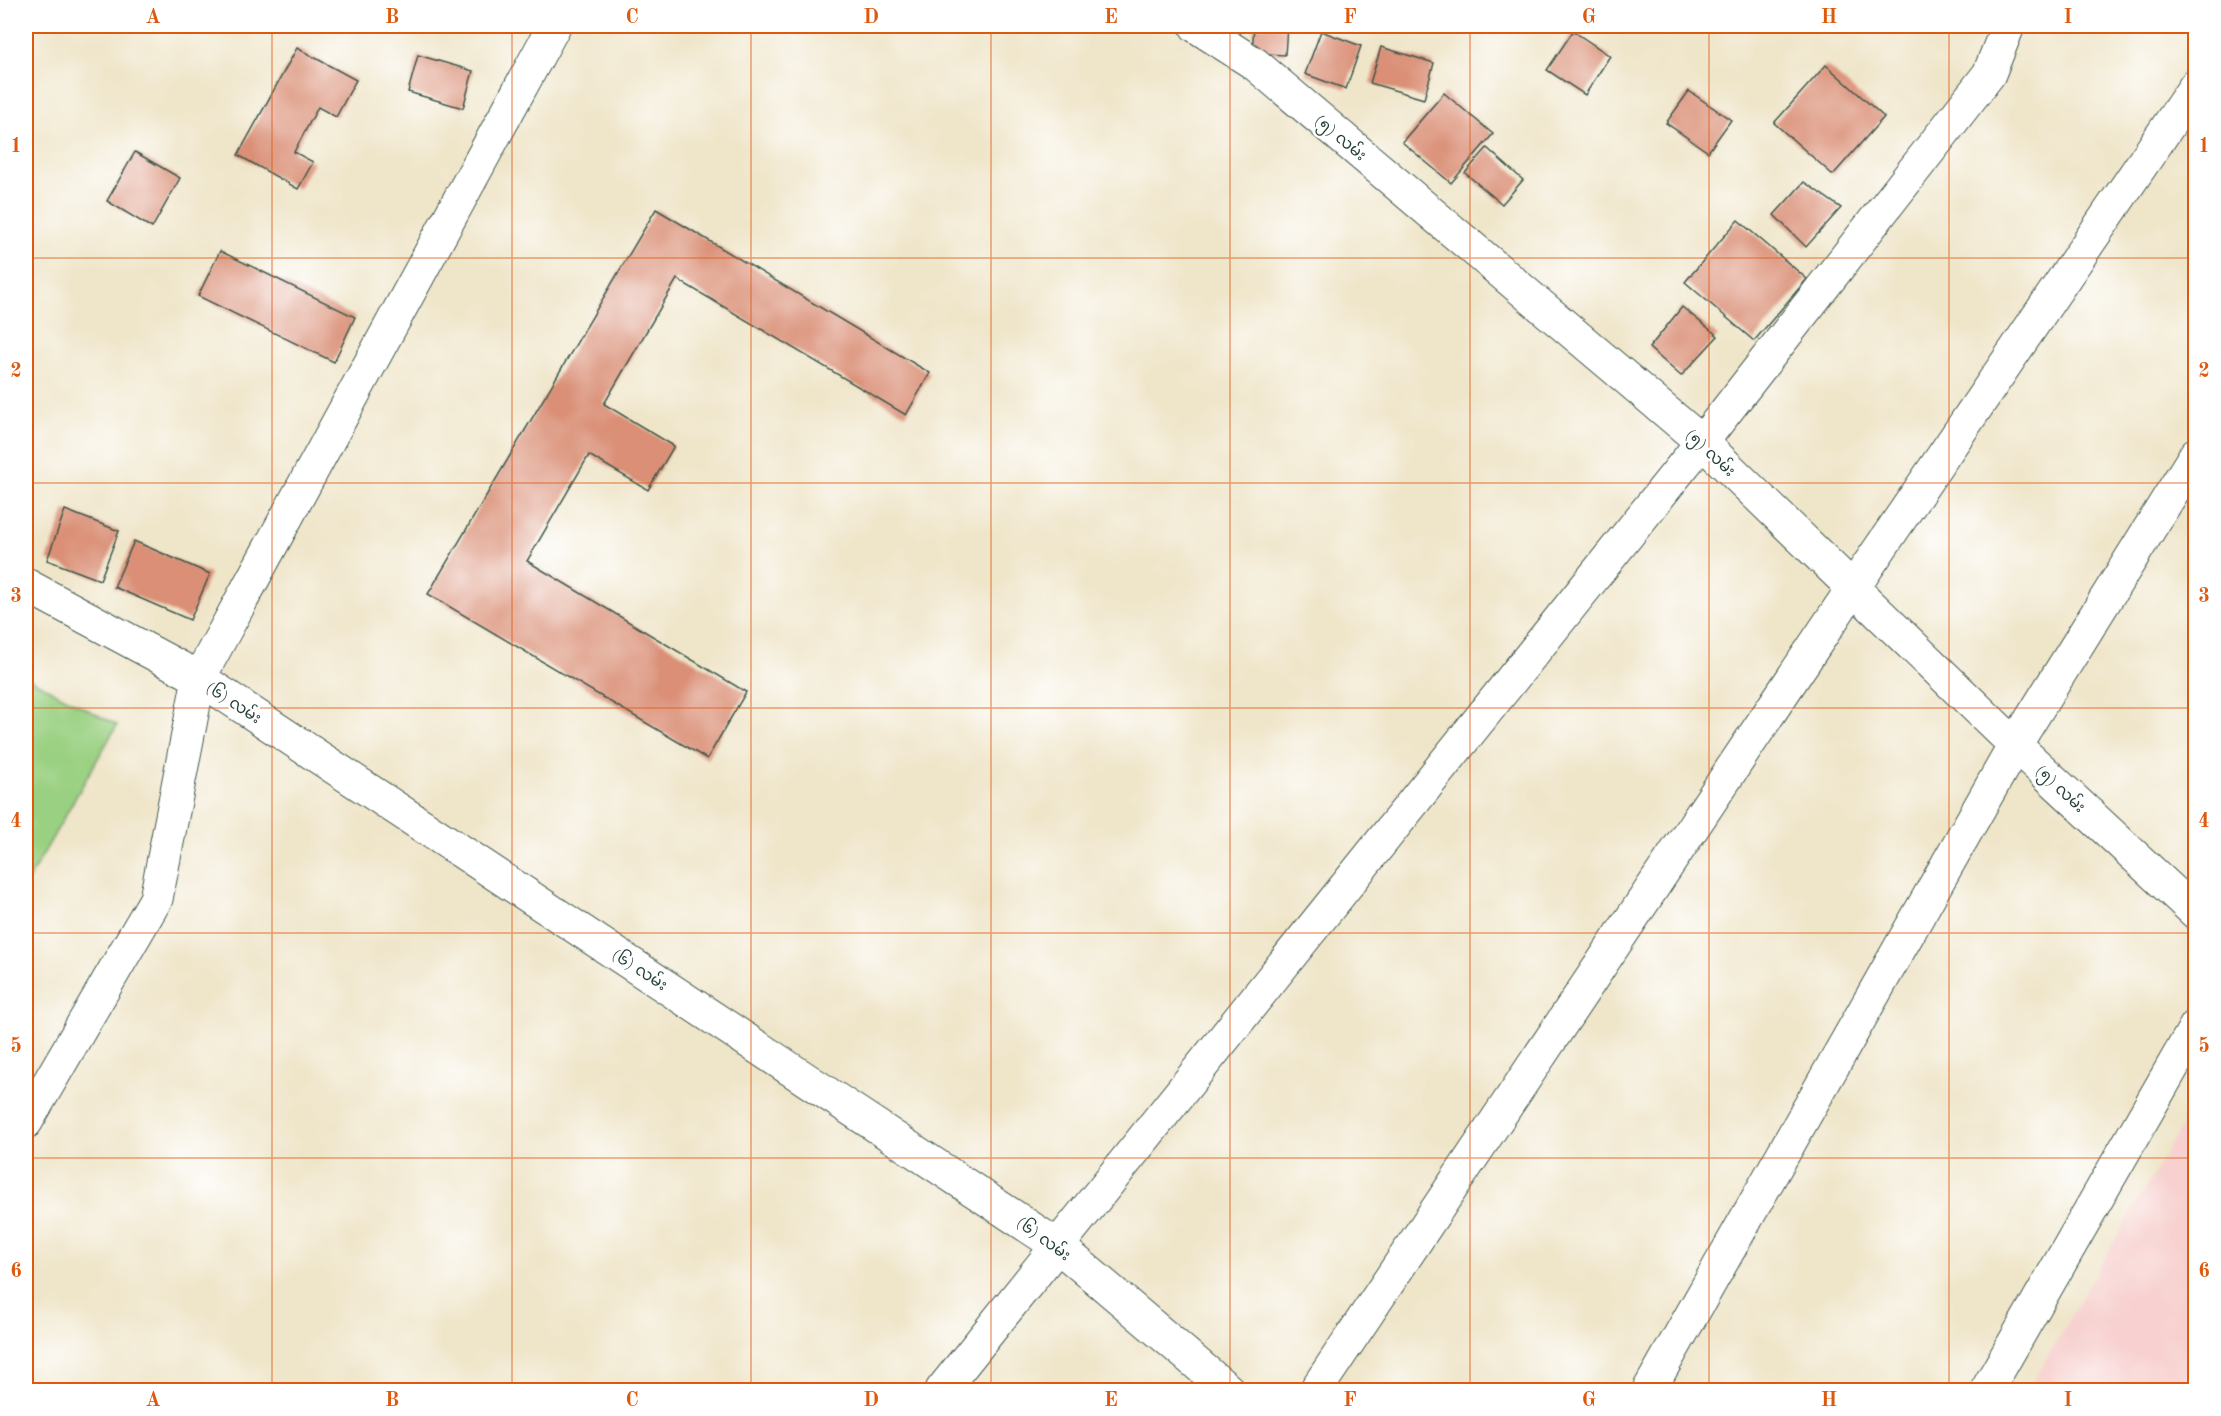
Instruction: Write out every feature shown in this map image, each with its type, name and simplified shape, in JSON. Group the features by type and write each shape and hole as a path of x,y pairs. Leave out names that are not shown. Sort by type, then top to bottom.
{"street":[{"path":"26,1122 156,899 199,678 554,26"},
{"name":"(၅) လမ်း","path":"1196,26 1255,64 1702,442 2015,745 2196,913"},
{"path":"942,1390 1702,442 1989,74 2008,26"},
{"path":"1316,1390 1853,588 2196,85"},
{"path":"1649,1390 2015,745 2196,454"},
{"name":"(၆) လမ်း","path":"26,585 199,678 1058,1246 1228,1390"},
{"path":"1987,1390 2196,1026"}],"shaded area":[{"path":"2195,1103 2195,1390 2028,1390"}],"green space":[{"path":"26,677 117,725 26,884"}],"building":[{"path":"1254,26 1287,26 1285,55 1252,53"},
{"path":"1321,31 1361,46 1346,89 1305,74"},
{"path":"1573,31 1610,56 1585,95 1547,70"},
{"path":"1381,47 1434,63 1424,99 1370,83"},
{"path":"297,48 356,80 336,117 318,107 294,152 313,162 298,189 238,155"},
{"path":"418,55 473,71 463,108 408,92"},
{"path":"1826,65 1884,117 1833,175 1774,123"},
{"path":"1689,91 1731,120 1708,152 1666,123"},
{"path":"1444,93 1493,134 1451,183 1402,142"},
{"path":"1487,148 1523,180 1502,204 1465,173"},
{"path":"135,152 180,178 152,228 107,201"},
{"path":"1804,182 1841,208 1806,247 1774,215"},
{"path":"656,209 930,373 906,415 677,279 604,404 674,446 648,490 589,455 527,561 746,692 707,759 428,594"},
{"path":"1738,220 1807,279 1754,341 1685,282"},
{"path":"220,251 355,317 334,362 198,296"},
{"path":"1682,307 1718,336 1681,376 1649,348"},
{"path":"65,510 119,531 100,580 47,560"},
{"path":"134,541 210,574 190,620 114,587"}]}
